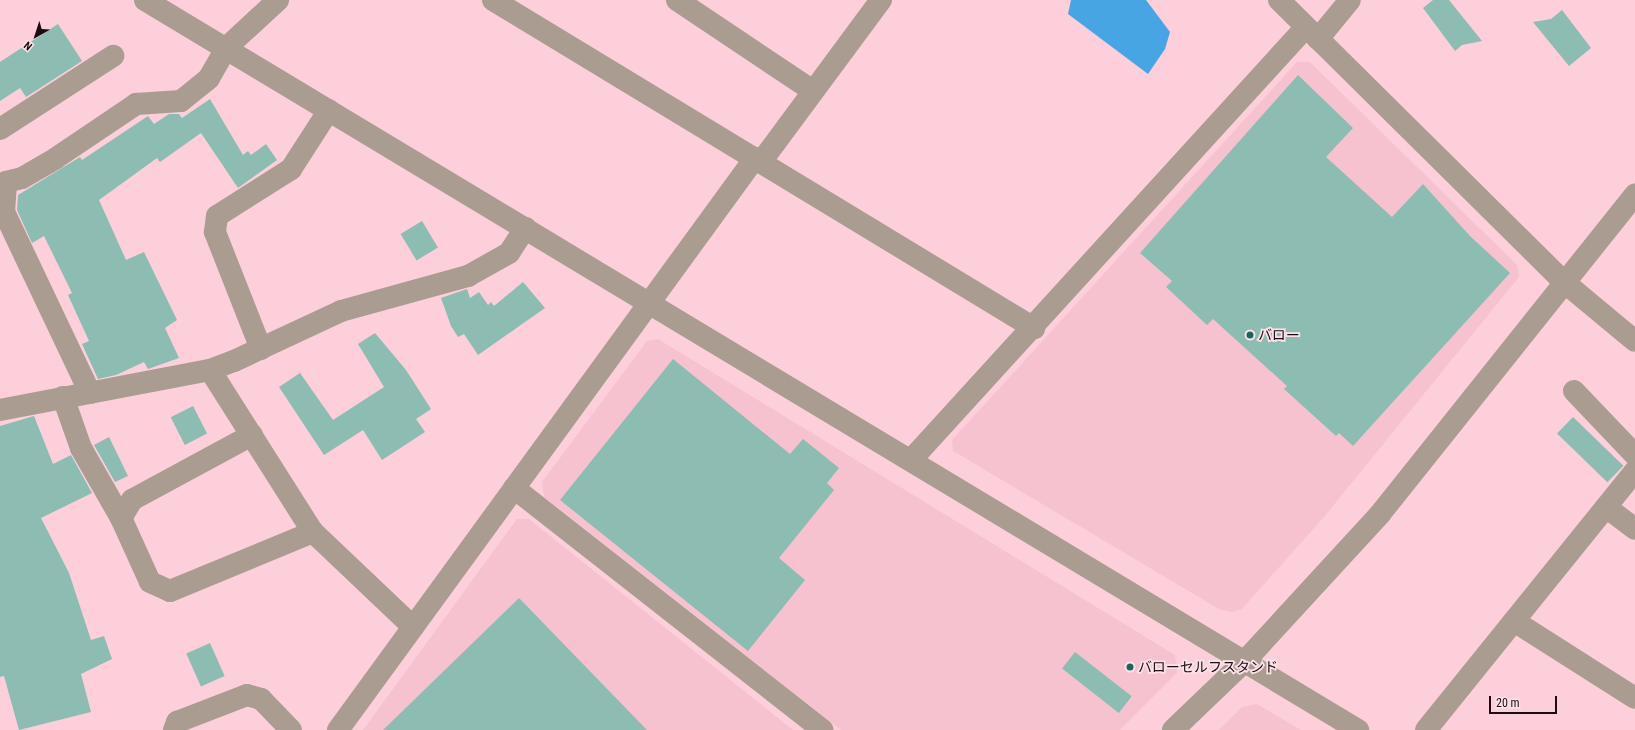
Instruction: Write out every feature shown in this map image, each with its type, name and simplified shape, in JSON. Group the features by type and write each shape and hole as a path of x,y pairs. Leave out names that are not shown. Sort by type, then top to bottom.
{"street":[{"path":"145,0 1358,730"},
{"path":"90,393 4,212 3,180 22,178 56,158 136,104 181,101 209,78 226,48 278,0"},
{"path":"492,0 1034,328"},
{"path":"677,0 813,91"},
{"path":"338,730 650,303 758,160 813,91 880,0"},
{"path":"1279,0 1564,282 1635,341"},
{"path":"911,460 1312,33 1350,0"},
{"path":"0,129 113,56"},
{"path":"261,349 215,232 217,216 291,169 329,110"},
{"path":"1173,730 1245,661 1380,514 1635,194"},
{"path":"0,410 210,370 261,349 341,311 468,276 508,253 525,228"},
{"path":"210,370 313,532 413,627"},
{"path":"1574,390 1635,455"},
{"path":"63,397 81,448 121,518 150,582 170,591 313,532"},
{"path":"121,518 132,500 252,435"},
{"path":"1426,730 1635,471"},
{"path":"514,488 823,730"},
{"path":"1606,507 1635,529"},
{"path":"1514,621 1635,698"},
{"path":"174,730 177,722 247,695 261,699 291,730"}],"shaded area":[{"path":"1297,62 1310,62 1517,265 1519,277 1324,517 1242,609 1231,612 1219,609 953,451 952,440"},
{"path":"658,339 1175,655 1177,673 1120,730 841,730 544,497 542,482 647,341"},
{"path":"517,519 529,519 793,730 363,730"},
{"path":"1257,704 1301,730 1219,730 1242,707"}],"water":[{"path":"1071,0 1146,0 1170,32 1165,49 1148,74 1068,14"}],"building":[{"path":"1433,0 1449,0 1482,41 1462,45 1455,51 1423,8"},
{"path":"1562,10 1591,48 1569,66 1533,22 1551,19"},
{"path":"58,24 82,61 26,97 20,88 0,101 0,62"},
{"path":"1298,75 1353,128 1326,157 1392,217 1423,184 1470,236 1510,273 1353,446 1339,433 1336,436 1284,389 1287,386 1213,319 1207,325 1166,287 1172,281 1140,253"},
{"path":"210,99 243,155 248,151 251,155 266,144 277,160 238,188 201,133 160,162 157,158 99,200 126,260 144,252 177,320 165,328 179,358 148,369 144,362 116,375 98,379 82,344 89,341 68,295 72,293 44,236 32,243 17,210 18,195 80,157 82,160 148,116 154,124 169,114 179,114 182,118"},
{"path":"422,221 438,248 417,260 401,234"},
{"path":"523,282 545,308 478,355 464,334 458,337 451,326 441,298 467,289 470,298 479,292 488,305 491,302 494,306"},
{"path":"375,333 406,370 431,409 416,419 425,432 382,460 363,430 324,455 279,387 300,373 333,420 384,387 358,344"},
{"path":"673,359 790,454 803,439 839,468 827,483 834,490 779,558 805,580 748,651 560,500"},
{"path":"193,406 207,434 185,445 171,417"},
{"path":"34,416 53,464 71,455 92,493 41,518 69,573 91,640 104,636 112,659 81,674 91,712 19,730 4,676 0,677 0,426"},
{"path":"1573,417 1623,466 1607,482 1557,434"},
{"path":"109,437 128,476 115,482 94,445"},
{"path":"519,598 647,730 383,730"},
{"path":"210,643 225,676 201,686 186,654"},
{"path":"1075,652 1132,696 1119,713 1062,669"}],"place":[{"name":"バロー","path":"1250,335"},
{"name":"バローセルフスタンド","path":"1130,667"}]}
